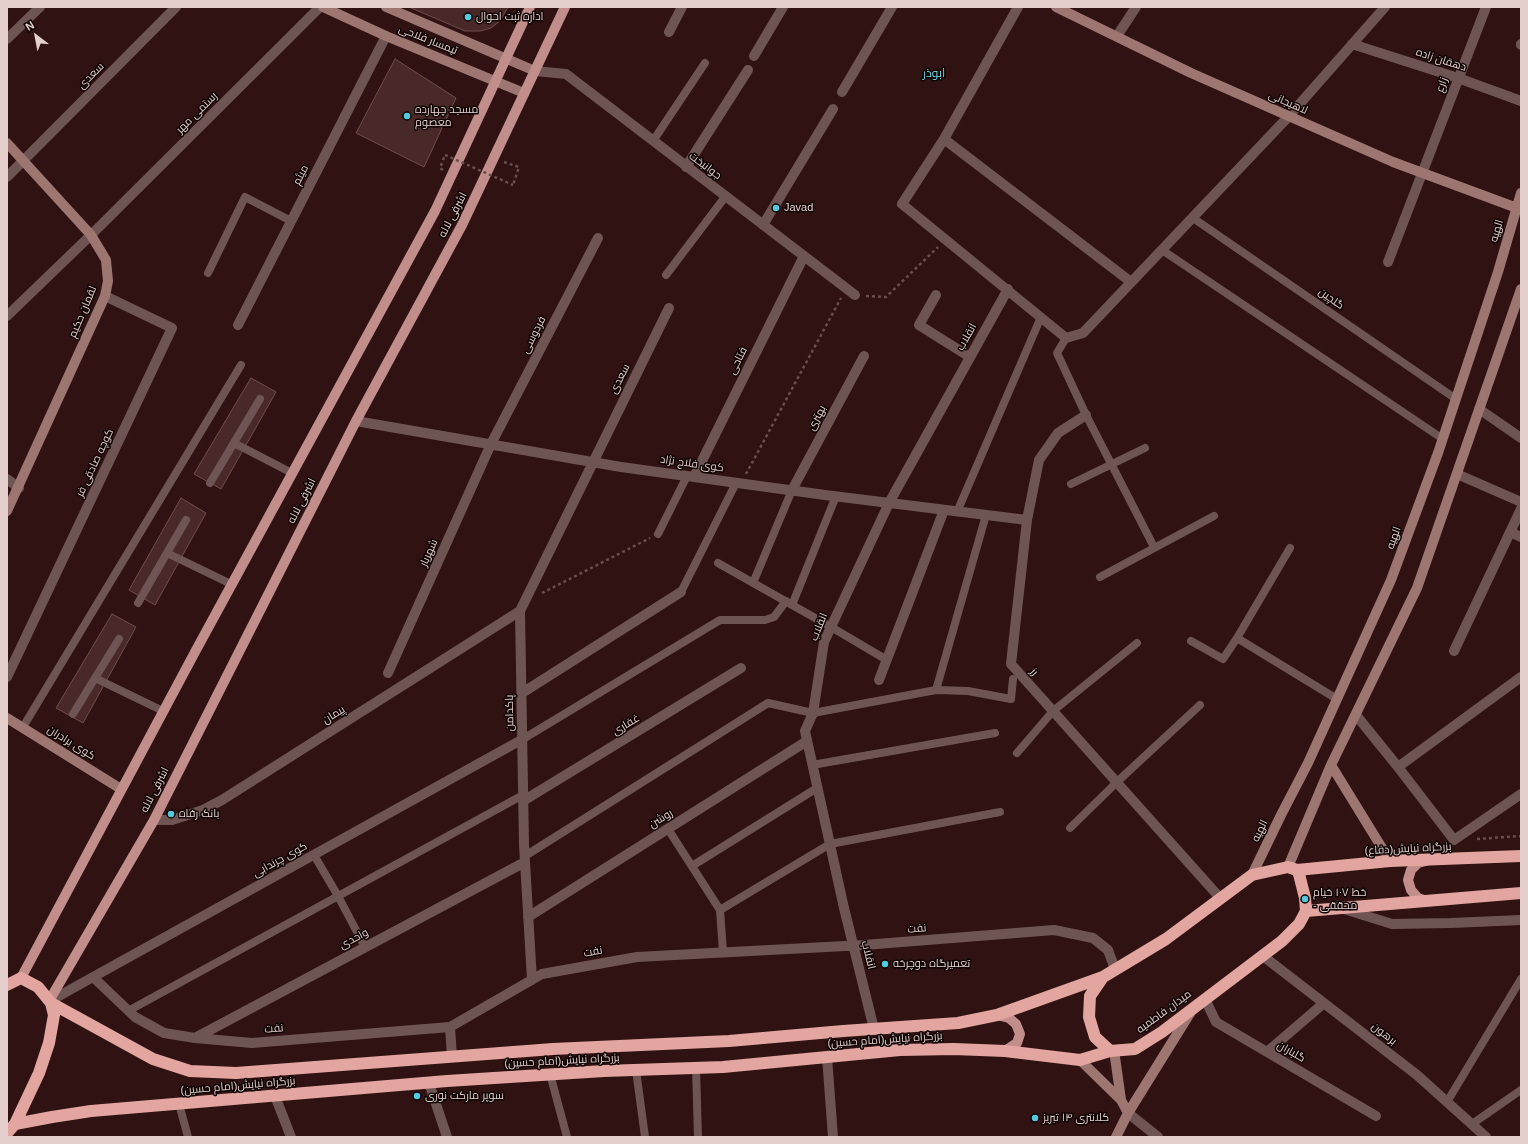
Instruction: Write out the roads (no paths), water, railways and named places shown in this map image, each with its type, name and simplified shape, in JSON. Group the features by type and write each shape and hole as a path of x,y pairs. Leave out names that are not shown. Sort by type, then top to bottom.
{"highway":[{"name":"بزرگراه نیایش(دفاع)","path":"1293,869 1390,861 1521,856"},
{"path":"1112,1051 1096,1037 1089,1017 1090,996 1102,977 1166,939 1252,875 1293,869 1302,885 1306,911 1521,893"},
{"name":"میدان فاطمیه","path":"1112,1051 1135,1049 1162,1032 1282,941 1299,924 1306,911"},
{"name":"بزرگراه نیایش(امام حسین)","path":"50,1002 153,1059 190,1071 236,1073 553,1049 729,1041 958,1023 997,1015 1102,977"},
{"path":"7,986 21,978 38,987 50,1002 54,1015 49,1043 39,1073 11,1128"},
{"name":"بزرگراه نیایش(امام حسین)","path":"11,1128 52,1116 91,1111 550,1074 723,1067 900,1050 954,1049 1005,1051 1080,1060 1112,1051"}],"main road":[{"name":"تیمسار فلاحی","path":"323,7 386,36 524,93"},
{"name":"تیمسار فلاحی","path":"386,7 535,71"},
{"name":"اشرفی لاله","path":"21,978 231,584 435,211 530,7"},
{"name":"اشرفی لاله","path":"50,1002 154,820 356,421 462,224 565,7"},
{"name":"لاهیجانی","path":"1056,7 1191,73 1393,162 1516,208"},
{"name":"لقمان حکیم","path":"7,144 91,235 106,260 108,281 105,296 19,488 7,511"},
{"name":"الهیه","path":"1252,875 1281,814 1308,763 1391,580 1443,439 1498,272 1521,193"},
{"path":"1293,869 1331,765 1417,588 1520,296"},
{"name":"کوی برادران","path":"7,718 121,789"},
{"path":"1331,765 1390,861"},
{"path":"1428,860 1418,863 1411,870 1408,880 1410,890 1418,898 1428,901"},
{"path":"1116,1137 1128,1113 1195,1006"},
{"path":"997,1015 1009,1018 1016,1024 1020,1034 1017,1043 1005,1051"},
{"path":"1112,1051 1120,1100"},
{"path":"1080,1060 1120,1100 1128,1113"}],"street":[{"path":"7,39 40,7"},
{"name":"سعدی","path":"23,161 176,7"},
{"name":"رستمی مهر","path":"7,316 91,235 320,7"},
{"path":"669,32 682,7"},
{"path":"754,56 782,7"},
{"path":"842,92 892,7"},
{"path":"1018,7 944,139 902,204 1008,289 1066,338 1083,333 1289,116 1385,7"},
{"path":"1117,36 1136,7"},
{"name":"زارع","path":"1388,262 1486,7"},
{"name":"میثم","path":"238,325 386,36"},
{"name":"دهقان زاده","path":"1352,44 1458,78 1521,101"},
{"path":"686,167 748,70"},
{"name":"جوانبخت","path":"535,71 566,74 855,295"},
{"path":"763,225 833,108"},
{"path":"944,139 1131,282"},
{"path":"7,177 23,161"},
{"name":"فردوسی","path":"491,444 598,238"},
{"name":"فتاحی","path":"691,476 804,256"},
{"name":"انقلاب","path":"874,1029 853,946 805,731 813,713 824,642 889,503 1008,289"},
{"path":"936,295 919,324 970,357"},
{"name":"کوچه صادقی فر","path":"7,676 172,328 105,296"},
{"name":"سعدی","path":"592,462 669,308"},
{"name":"بهتری","path":"792,490 864,356"},
{"path":"1479,409 1521,438"},
{"name":"رز","path":"1086,415 1058,433 1039,460 1027,520 1011,664 1221,899"},
{"name":"کوی فلاح نژاد","path":"356,421 592,462 738,483 1027,520"},
{"name":"شهریار","path":"388,672 491,444"},
{"name":"پاکدامن","path":"532,980 523,798 522,607 592,462"},
{"path":"1457,474 1521,502"},
{"path":"7,479 19,488"},
{"path":"1454,651 1521,509"},
{"path":"879,680 944,510"},
{"path":"1510,532 1521,536"},
{"path":"522,693 681,592"},
{"name":"پیمان","path":"154,820 172,820 203,810 222,800 522,607"},
{"name":"غفاری","path":"523,798 741,668"},
{"path":"1398,767 1521,677"},
{"path":"1356,715 1454,840 1521,794"},
{"name":"کوی چرندابی","path":"50,1002 93,976 523,739"},
{"name":"روشن","path":"528,917 807,741"},
{"name":"واحدی","path":"195,1038 525,859"},
{"path":"1342,908 1392,924 1521,920"},
{"name":"نفت","path":"93,976 135,1017 164,1034 252,1043 450,1028 542,974 636,957 853,946 1054,930 1093,938 1108,950 1115,969"},
{"name":"برهون","path":"1263,956 1417,1075 1486,1137"},
{"name":"گلباران","path":"1205,999 1216,1022 1376,1116"},
{"path":"1267,1052 1324,1003"},
{"path":"450,1028 452,1057"},
{"path":"827,1057 834,1137"},
{"path":"429,1083 447,1137"},
{"path":"275,1096 291,1137"},
{"path":"1128,1113 1158,1137"}],"lane":[{"path":"653,141 705,63"},
{"path":"208,274 245,197 291,221"},
{"path":"666,275 725,197"},
{"name":"گلچین","path":"1193,218 1456,399"},
{"path":"1162,250 1443,439"},
{"path":"957,512 1041,317"},
{"path":"1066,338 1057,353 1086,415 1154,547"},
{"path":"23,727 241,365"},
{"path":"210,483 260,399"},
{"path":"234,443 292,473"},
{"path":"1071,484 1145,448"},
{"path":"658,534 691,476"},
{"path":"681,592 738,483"},
{"path":"753,583 792,490"},
{"path":"523,739 720,620 765,620 774,617 789,603 836,496"},
{"path":"936,690 986,515"},
{"path":"1100,577 1214,516"},
{"path":"138,603 186,520"},
{"path":"1191,641 1223,659 1238,638 1290,548"},
{"path":"167,553 231,584"},
{"path":"718,563 887,660"},
{"path":"1238,638 1337,699"},
{"path":"73,714 119,639"},
{"path":"1017,753 1053,711 1137,642"},
{"path":"95,678 163,711"},
{"path":"525,859 768,704 813,713 936,690 968,691 1011,699 1013,679"},
{"path":"1070,828 1200,705"},
{"path":"812,765 996,733"},
{"path":"692,866 817,788"},
{"path":"128,1010 523,798"},
{"path":"720,910 830,844 1000,812"},
{"path":"668,829 720,910 723,952"},
{"path":"314,855 365,947"},
{"path":"1447,1102 1521,979"},
{"path":"696,1068 698,1137"},
{"path":"636,1070 645,1137"},
{"path":"550,1074 566,1137"},
{"path":"1472,1124 1521,1090"},
{"path":"179,1104 188,1137"}],"place":[{"name":"اداره ثبت احوال","path":"468,17"},
{"name":"مسجد چهارده معصوم","path":"407,116"},
{"name":"Javad","path":"776,208"},
{"name":"بانک رفاه","path":"171,814"},
{"name":"خط ۱۰۷ خیام - محققی","path":"1305,899"},
{"name":"تعمیرگاه دوچرخه","path":"885,964"},
{"name":"سوپر مارکت نوری","path":"417,1096"},
{"name":"کلانتری ۱۴ تبریز","path":"1035,1118"}],"district":[{"name":"ابوذر","path":"934,74"}]}
